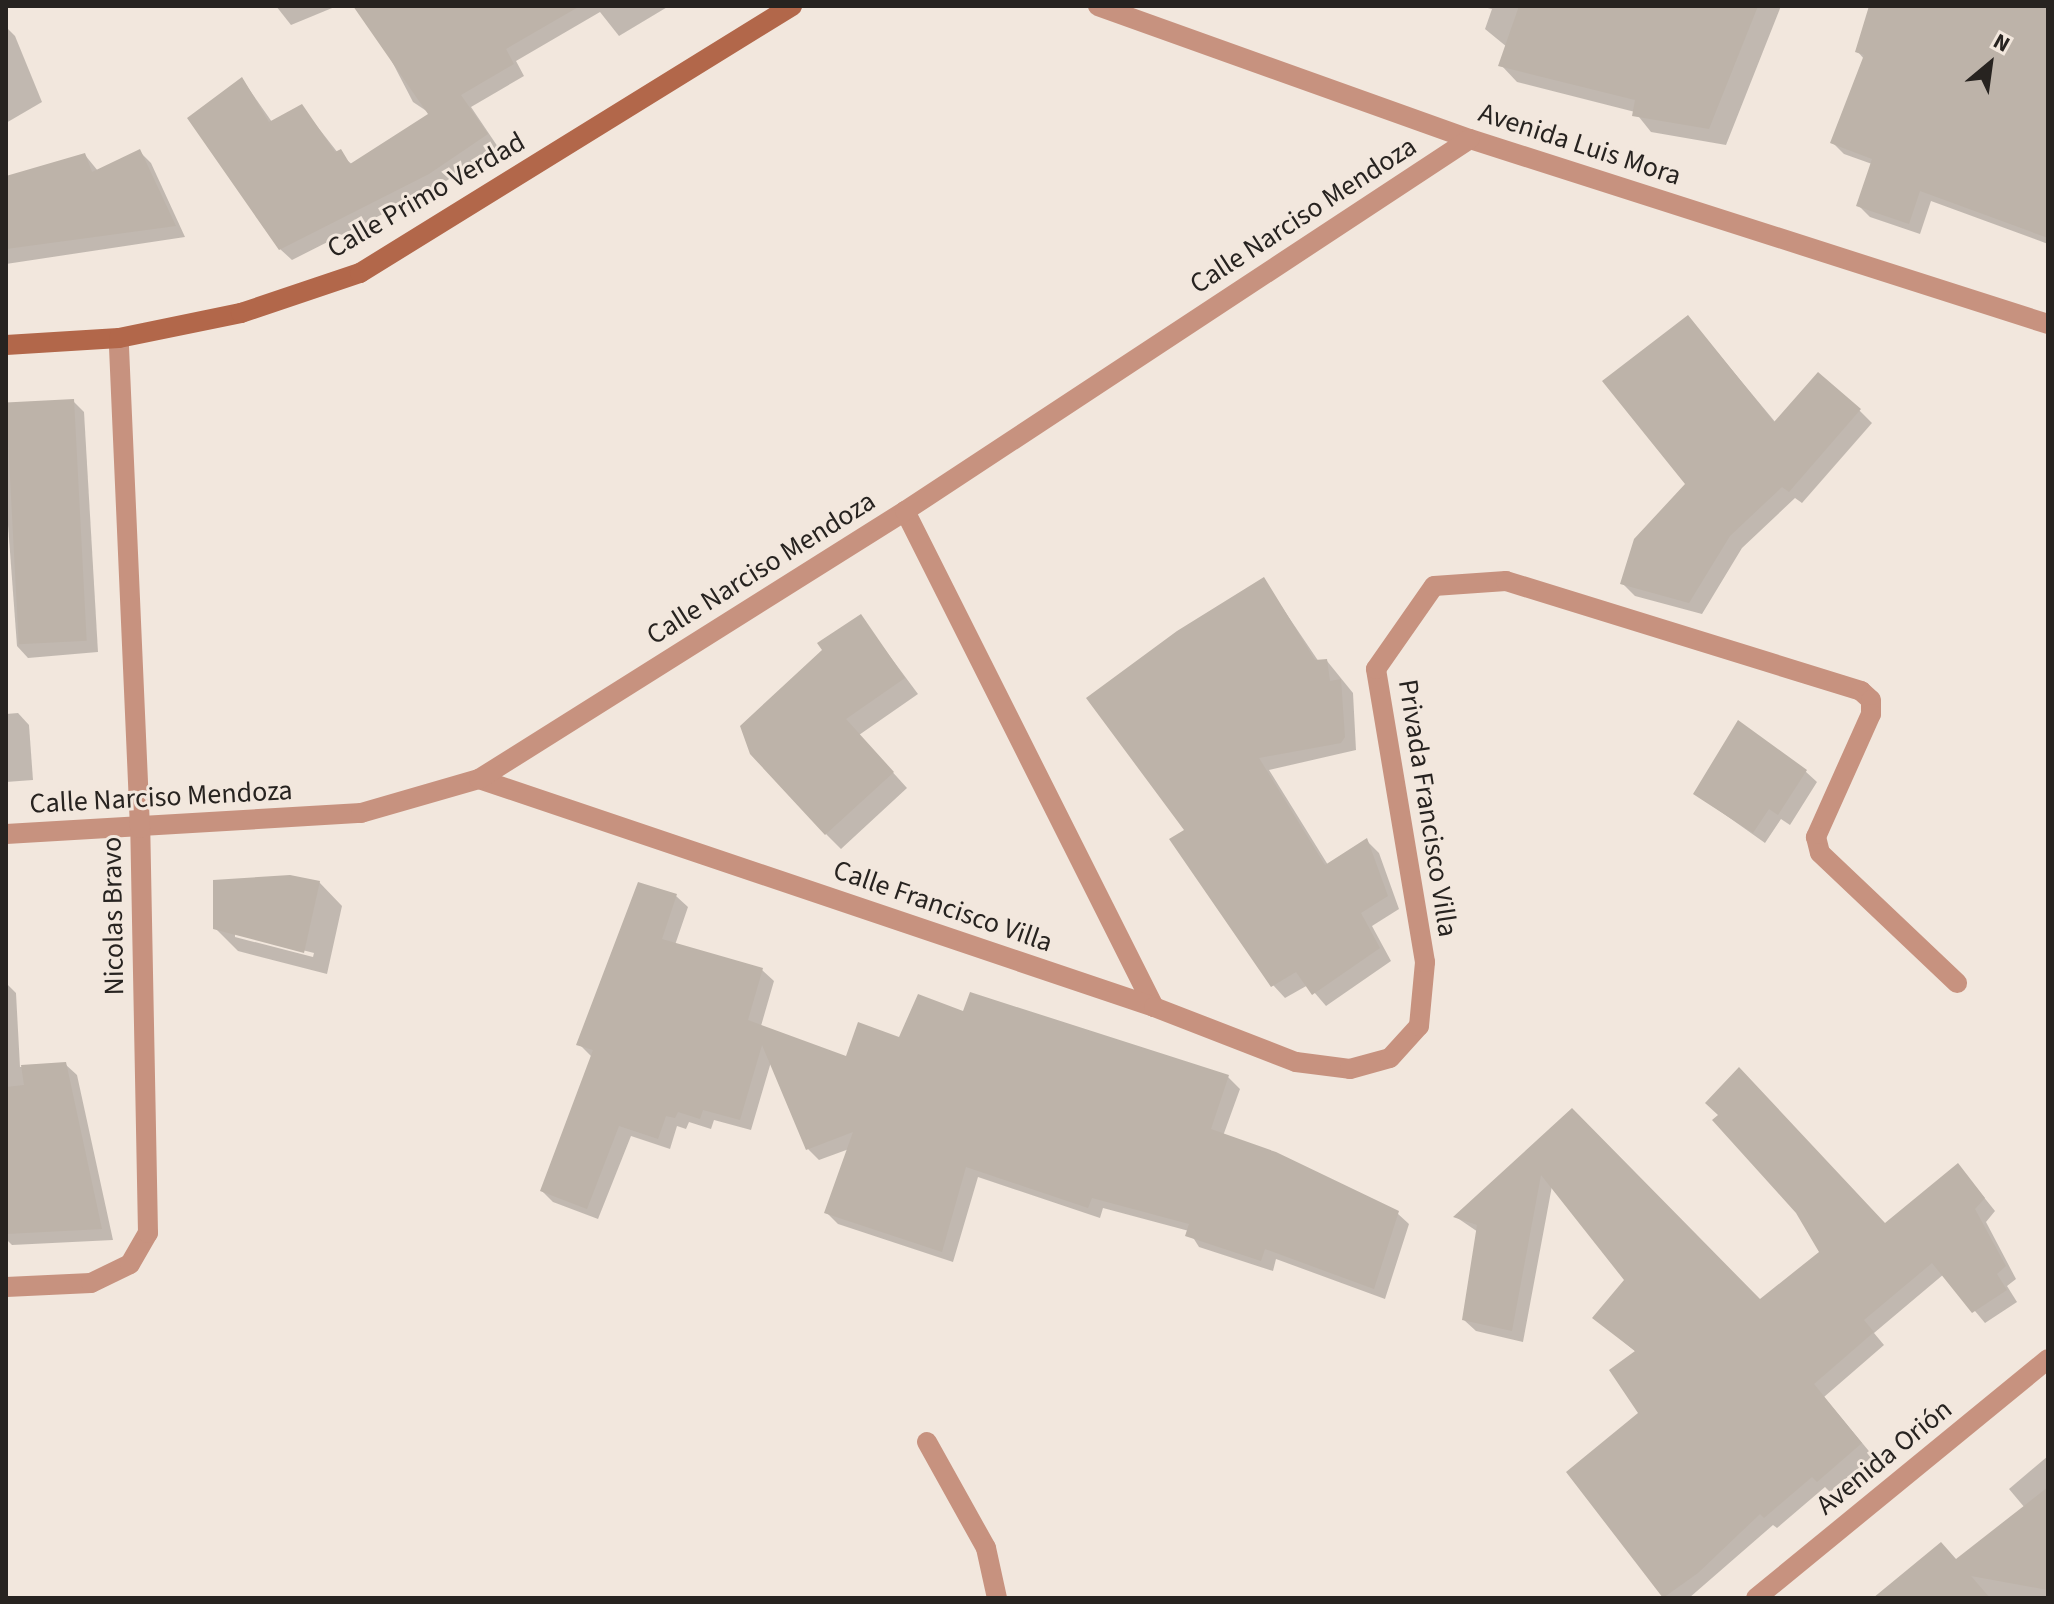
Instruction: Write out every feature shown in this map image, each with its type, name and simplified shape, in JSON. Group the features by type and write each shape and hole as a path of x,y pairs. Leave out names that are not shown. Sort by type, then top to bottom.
{"street":[{"name":"Calle Primo Verdad","path":"6,345 119,338 241,313 360,273 792,6"},
{"name":"Avenida Luis Mora","path":"1098,6 1470,139 2048,324"},
{"name":"Calle Narciso Mendoza","path":"6,834 361,813 479,779 905,511 1470,139"},
{"name":"Nicolas Bravo","path":"6,1287 91,1283 130,1264 148,1233 140,828 119,338"},
{"path":"905,511 1154,1007"},
{"name":"Privada Francisco Villa","path":"1390,1058 1419,1026 1425,962 1376,669 1434,586 1506,581 1861,691 1871,700 1871,714 1816,837 1820,853 1957,983"},
{"name":"Calle Francisco Villa","path":"479,779 1154,1007 1296,1062 1350,1069 1390,1058"},
{"name":"Avenida Orión","path":"1756,1598 2048,1359"},
{"path":"927,1442 986,1548 997,1598"}],"building":[{"path":"353,6 580,6 506,49 514,64 461,95 488,134 429,174 279,250 187,118 242,77 269,122 302,104 335,152 341,149 350,164 428,114"},
{"path":"1519,6 1758,6 1709,129 1632,116 1635,100 1498,66"},
{"path":"1869,6 2048,6 2048,238 1920,191 1909,224 1856,206 1872,159 1830,143 1864,55 1855,52"},
{"path":"140,149 176,226 6,249 6,176 85,153 92,172"},
{"path":"1688,315 1774,422 1818,372 1861,409 1789,492 1782,487 1730,536 1689,603 1620,584 1634,539 1685,484 1602,381"},
{"path":"74,399 87,641 19,644 6,403"},
{"path":"1264,577 1315,660 1327,659 1330,681 1341,679 1345,737 1341,743 1259,758 1325,865 1367,838 1388,896 1361,913 1380,948 1312,995 1296,972 1271,987 1169,839 1184,830 1086,698 1177,631"},
{"path":"861,614 905,678 846,719 894,772 825,835 750,754 740,726 822,650 817,643"},
{"path":"1738,720 1807,770 1778,815 1769,809 1753,833 1693,794"},
{"path":"290,875 320,881 304,953 213,929 213,880"},
{"path":"638,882 677,894 662,939 763,968 748,1020 846,1056 858,1022 899,1037 918,994 963,1011 970,992 1229,1075 1211,1129 1276,1152 1399,1211 1374,1289 1265,1249 1261,1261 1185,1236 1189,1224 1092,1198 1088,1208 966,1167 942,1252 824,1213 853,1132 806,1150 762,1045 740,1120 703,1110 700,1119 678,1112 675,1118 666,1116 658,1139 619,1126 587,1209 540,1191 593,1050 576,1045"},
{"path":"66,1062 102,1229 6,1234 6,1087 24,1085 21,1065"},
{"path":"1739,1067 1885,1223 1958,1163 1985,1198 1975,1209 2006,1266 1997,1274 2007,1290 1972,1313 1932,1263 1864,1320 1874,1332 1814,1384 1862,1443 1817,1482 1812,1477 1764,1518 1760,1514 1698,1573 1663,1598 1566,1472 1638,1413 1609,1370 1635,1351 1592,1318 1624,1280 1541,1175 1512,1331 1462,1320 1477,1225 1453,1217 1572,1108 1760,1299 1819,1252 1796,1213 1712,1120 1718,1115 1705,1103"},
{"path":"2048,1487 2048,1590 1971,1576 1990,1598 1873,1598 1941,1542 1956,1559"}]}
